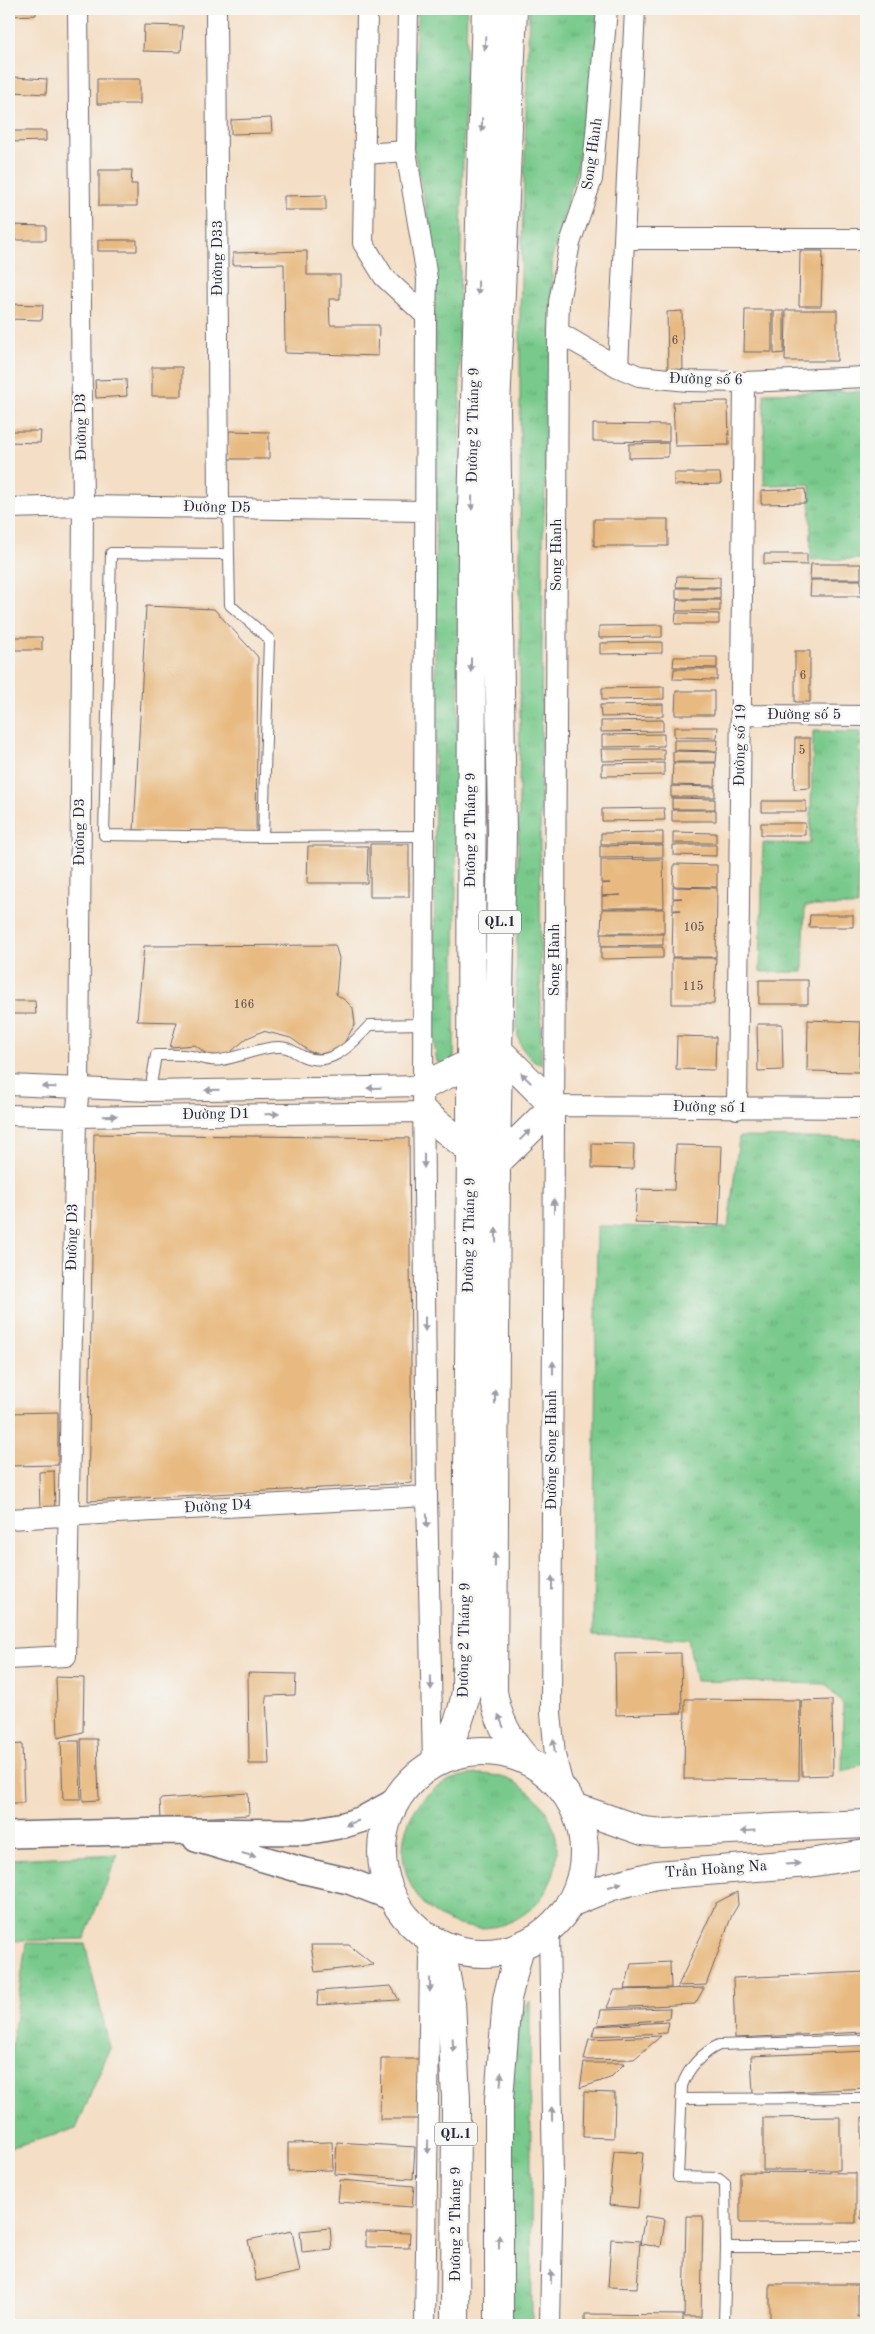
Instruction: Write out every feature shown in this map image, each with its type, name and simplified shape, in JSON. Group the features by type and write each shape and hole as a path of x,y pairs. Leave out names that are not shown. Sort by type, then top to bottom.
{"main road":[{"name":"Đường 2 Tháng 9","path":"486,9 496,75 496,408 502,833 496,1163 493,1691 495,1704 504,1728 514,1746 528,1761"},
{"name":"Đường 2 Tháng 9","path":"433,1763 446,1748 456,1729 466,1691 471,1150 472,510 496,75 513,9"},
{"path":"496,1163 554,1106 498,1050"},
{"path":"471,1063 423,1099 471,1150"},
{"path":"479,1751 504,1753 528,1761 542,1769 569,1800 582,1831 584,1856 582,1873 570,1903 548,1928 520,1946 488,1953 456,1950 433,1940 401,1913 393,1898 382,1866 384,1833 396,1801 405,1787 433,1763 462,1753 479,1751"},
{"path":"569,1800 643,1831 663,1833 866,1824"},
{"path":"834,1826 866,1805"},
{"name":"Trần Hoàng Na","path":"570,1903 609,1886 656,1875 809,1863 866,1854"},
{"path":"829,1860 866,1874"},
{"name":"Đường 2 Tháng 9","path":"433,1940 450,2002 456,2098 456,2325"},
{"name":"QL.1","path":"499,2325 499,2099 507,1999 520,1946"}],"street":[{"name":"Đường D3","path":"9,1659 66,1656 76,1117 79,1088 83,506 78,9"},
{"name":"Đường D33","path":"216,9 224,508"},
{"path":"366,9 363,243 384,277 426,316"},
{"path":"408,9 406,151 427,279 423,1099 426,1496 433,1763"},
{"name":"Song Hành","path":"554,1106 559,302 570,243 592,179 607,9"},
{"path":"618,367 635,9"},
{"path":"364,154 406,151"},
{"path":"624,238 866,239"},
{"name":"Đường số 6","path":"558,332 618,367 638,376 659,379 744,382 866,377"},
{"name":"Đường số 19","path":"737,1109 744,382"},
{"name":"Đường D5","path":"9,508 83,506 426,511"},
{"name":"Đường số 5","path":"741,715 866,716"},
{"name":"Đường D1","path":"9,1086 423,1099"},
{"name":"Đường D1","path":"9,1115 76,1117 423,1099"},
{"name":"Đường số 1","path":"554,1106 737,1109 866,1108"},
{"name":"Đường Song Hành","path":"554,1106 551,1713 555,1755 569,1800"},
{"name":"Đường D4","path":"9,1519 426,1496"},
{"path":"9,1835 326,1830 363,1819 396,1801"},
{"path":"169,1831 301,1870 348,1881 393,1898"},
{"path":"548,1928 553,2178 550,2325"},
{"path":"425,2325 430,1956 433,1940"}],"lane":[{"path":"224,508 229,554 230,605 268,639 263,837"},
{"path":"229,554 111,553 104,835 263,837 424,836"},
{"path":"150,1091 156,1055 190,1056 204,1060 221,1060 280,1046 304,1056 324,1059 338,1055 355,1042 370,1025 423,1024"},
{"path":"724,2325 725,2183 723,2180 678,2177 682,2086 686,2074 699,2059 719,2045 866,2040"},
{"path":"681,2099 866,2098"},
{"path":"726,2247 866,2247"}],"green space":[{"path":"417,9 467,9 459,315 461,466 454,1059 444,1064 437,1062 434,1044 436,366 433,243 412,141"},
{"path":"529,9 599,9 596,50 577,168 552,258 552,332 543,539 540,843 541,1065 525,1052 521,1045 517,1029 516,1000 520,719 520,311"},
{"path":"866,391 866,559 811,560 810,484 764,485 764,393"},
{"path":"813,731 861,732 857,906 805,906 803,972 760,972 763,843 810,844"},
{"path":"739,1137 866,1139 866,1763 842,1772 843,1705 826,1684 696,1681 688,1639 593,1634 597,1226 728,1228"},
{"path":"480,1774 510,1779 535,1796 552,1821 557,1851 552,1881 535,1906 510,1923 480,1928 450,1923 425,1906 408,1881 403,1851 408,1821 425,1796 450,1779"},
{"path":"118,1854 84,1939 9,1941 9,1859"},
{"path":"26,1943 85,1944 110,2048 76,2129 9,2148 9,2066"},
{"path":"530,2001 532,2325 508,2325 511,2069 518,2025"}],"building":[{"path":"10,9 36,9 36,15 10,16"},
{"path":"144,25 183,26 181,52 143,51"},
{"path":"14,77 47,79 46,94 13,92"},
{"path":"97,79 140,79 140,104 97,104"},
{"path":"271,118 272,133 231,134 231,120"},
{"path":"10,131 46,131 46,141 10,142"},
{"path":"99,170 132,170 131,184 137,184 137,206 99,206"},
{"path":"326,195 326,210 284,210 284,196"},
{"path":"9,225 46,226 46,240 9,240"},
{"path":"98,240 137,240 137,251 98,251"},
{"path":"307,251 307,275 340,275 340,299 329,299 330,325 379,325 378,356 285,353 284,264 233,265 233,253"},
{"path":"800,251 823,251 821,306 799,306"},
{"path":"9,304 43,305 42,320 9,319"},
{"path":"745,310 772,310 772,352 744,352"},
{"path":"786,310 837,310 837,361 785,361"},
{"path":"682,311 683,370 668,370 667,312"},
{"path":"774,311 784,311 784,353 774,354"},
{"path":"152,367 182,367 182,396 152,396"},
{"path":"126,379 127,396 96,398 95,380"},
{"path":"728,401 729,445 675,446 673,402"},
{"path":"593,424 669,425 669,442 593,441"},
{"path":"9,431 41,431 40,443 9,442"},
{"path":"229,431 269,432 269,459 228,459"},
{"path":"668,443 668,457 629,458 629,444"},
{"path":"674,473 720,473 721,484 674,485"},
{"path":"805,489 806,503 761,504 761,491"},
{"path":"594,519 668,519 668,546 594,546"},
{"path":"764,554 807,554 807,565 764,564"},
{"path":"811,564 861,564 861,579 810,579"},
{"path":"677,576 720,577 720,587 676,587"},
{"path":"811,580 861,580 861,596 810,596"},
{"path":"676,588 720,588 720,599 676,599"},
{"path":"677,600 720,600 720,611 676,611"},
{"path":"146,606 214,609 258,657 256,832 134,830"},
{"path":"676,613 719,614 719,624 675,624"},
{"path":"662,625 662,637 599,638 599,626"},
{"path":"11,637 42,637 42,650 11,650"},
{"path":"662,642 662,653 600,654 600,643"},
{"path":"795,651 810,651 810,702 795,702"},
{"path":"674,657 717,657 717,668 673,667"},
{"path":"674,669 717,669 717,680 673,679"},
{"path":"664,687 664,699 602,700 602,688"},
{"path":"676,691 714,691 714,715 675,715"},
{"path":"663,704 663,716 601,717 600,705"},
{"path":"663,720 663,731 601,732 601,721"},
{"path":"674,727 718,727 717,738 674,737"},
{"path":"664,734 664,746 602,747 602,735"},
{"path":"795,738 810,738 810,788 794,789"},
{"path":"674,740 718,740 717,751 674,750"},
{"path":"601,749 664,749 664,760 602,761"},
{"path":"673,751 717,752 716,762 673,762"},
{"path":"664,763 664,775 602,776 602,764"},
{"path":"673,763 716,763 715,786 672,785"},
{"path":"671,786 715,787 715,797 671,797"},
{"path":"672,798 715,799 715,809 672,809"},
{"path":"762,801 806,801 806,812 762,812"},
{"path":"664,808 665,820 602,821 602,809"},
{"path":"672,810 716,810 716,821 672,821"},
{"path":"761,823 805,823 805,835 761,835"},
{"path":"663,832 663,844 601,844 601,833"},
{"path":"673,832 716,833 716,843 673,843"},
{"path":"370,844 409,844 409,897 370,897"},
{"path":"663,845 663,857 600,858 600,846"},
{"path":"673,845 716,845 716,856 673,855"},
{"path":"308,846 368,846 367,883 307,883"},
{"path":"663,859 664,908 602,908 602,884 610,883 601,883 601,860"},
{"path":"674,864 717,865 717,887 673,886"},
{"path":"673,887 717,888 716,957 672,957 673,911 681,910 673,910 673,899 682,898 673,898"},
{"path":"602,909 664,909 664,933 601,933"},
{"path":"810,915 853,915 853,927 809,927"},
{"path":"601,934 663,934 663,945 601,946"},
{"path":"335,945 339,958 336,994 353,1008 355,1024 343,1045 332,1052 322,1054 310,1052 291,1038 263,1031 247,1038 225,1057 208,1055 195,1045 170,1047 177,1022 137,1021 144,946"},
{"path":"601,947 663,947 663,958 601,959"},
{"path":"672,958 716,958 714,1004 672,1004"},
{"path":"759,980 808,980 808,1004 759,1004"},
{"path":"9,1001 35,1001 36,1014 9,1014"},
{"path":"808,1020 861,1022 859,1072 807,1071"},
{"path":"757,1024 782,1024 783,1070 758,1071"},
{"path":"677,1036 716,1037 715,1070 676,1069"},
{"path":"94,1134 409,1138 412,1483 88,1501"},
{"path":"592,1143 634,1144 633,1169 592,1168"},
{"path":"676,1145 722,1146 719,1225 635,1223 637,1189 674,1190"},
{"path":"58,1412 58,1465 9,1466 9,1413"},
{"path":"54,1471 55,1513 40,1513 39,1472"},
{"path":"681,1653 682,1713 616,1715 615,1654"},
{"path":"248,1673 296,1674 295,1695 266,1696 269,1764 249,1764"},
{"path":"56,1677 84,1678 83,1732 58,1738"},
{"path":"685,1699 800,1700 799,1780 684,1779"},
{"path":"832,1700 833,1775 802,1776 801,1701"},
{"path":"81,1739 97,1739 99,1800 83,1801"},
{"path":"61,1741 79,1741 81,1799 63,1799"},
{"path":"22,1744 24,1803 11,1803 9,1745"},
{"path":"248,1793 249,1815 161,1820 160,1799"},
{"path":"737,1892 738,1905 732,1915 706,1985 678,1986 716,1903"},
{"path":"311,1945 349,1945 374,1965 315,1972"},
{"path":"670,1962 671,1988 625,1989 631,1964"},
{"path":"866,1972 866,2032 735,2038 733,1978"},
{"path":"391,1986 399,2000 317,2005 318,1991"},
{"path":"704,1988 695,2004 607,2008 614,1990"},
{"path":"670,2008 669,2019 598,2025 601,2010"},
{"path":"669,2022 667,2033 592,2036 595,2026"},
{"path":"661,2036 634,2059 584,2060 589,2039"},
{"path":"866,2051 866,2088 753,2094 751,2056"},
{"path":"381,2059 420,2059 419,2119 380,2119"},
{"path":"584,2063 625,2063 610,2078 580,2088"},
{"path":"584,2092 615,2093 614,2138 583,2137"},
{"path":"840,2117 840,2170 763,2170 763,2118"},
{"path":"862,2117 866,2117 866,2219 861,2219"},
{"path":"332,2142 333,2170 288,2171 288,2143"},
{"path":"337,2142 415,2147 413,2179 335,2174"},
{"path":"614,2151 643,2153 638,2208 609,2205"},
{"path":"740,2172 856,2173 856,2223 740,2223"},
{"path":"340,2180 414,2186 412,2207 338,2202"},
{"path":"645,2216 665,2219 661,2247 640,2244"},
{"path":"686,2216 703,2216 701,2317 684,2317"},
{"path":"330,2228 332,2250 302,2253 300,2231"},
{"path":"292,2231 300,2272 256,2281 248,2240"},
{"path":"366,2232 410,2233 409,2248 366,2247"},
{"path":"611,2239 640,2241 637,2288 608,2287"},
{"path":"770,2284 858,2284 858,2317 866,2317 866,2325 770,2325"},
{"path":"585,2314 683,2315 683,2325 585,2325"}]}
